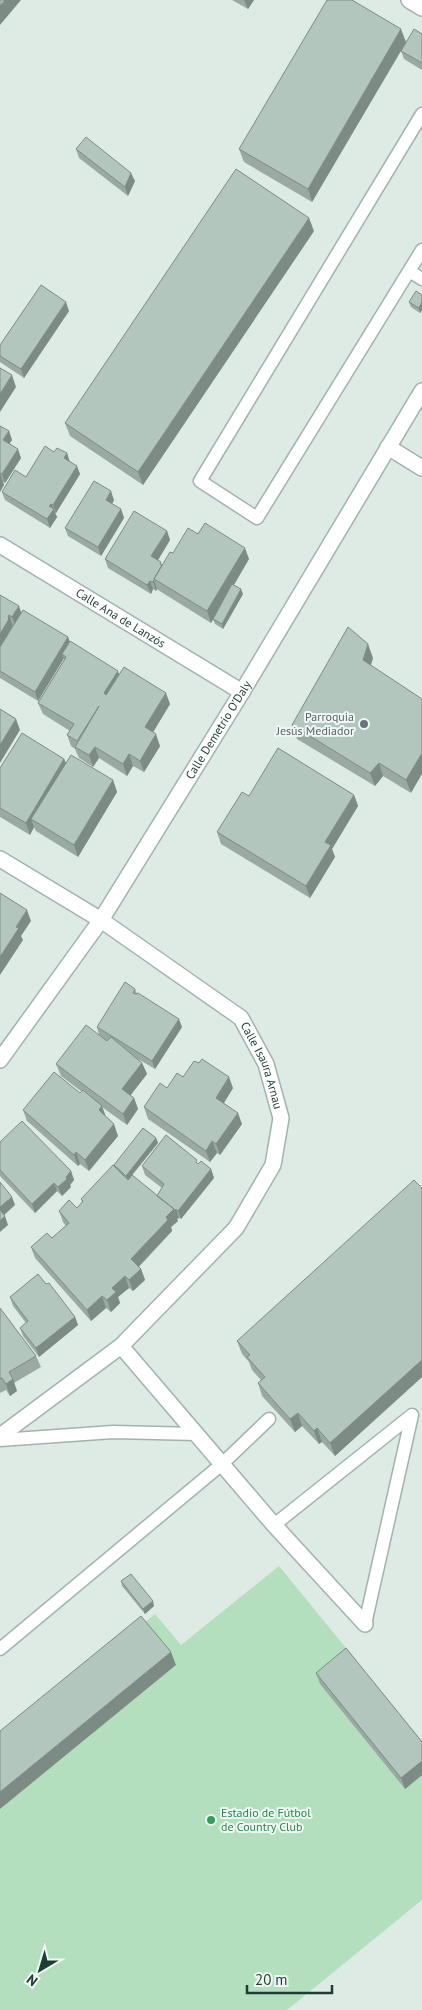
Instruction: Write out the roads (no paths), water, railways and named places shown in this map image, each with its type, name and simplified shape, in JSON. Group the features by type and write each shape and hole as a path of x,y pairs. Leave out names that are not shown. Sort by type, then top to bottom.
{"street":[{"path":"409,0 422,8"},
{"name":"Calle Demetrio O'Daly","path":"0,1060 101,920 242,692 422,391"},
{"path":"388,447 422,468"},
{"name":"Calle Ana de Lanzós","path":"0,545 242,692"},
{"name":"Calle Isaura Arnau","path":"0,859 101,920 241,1018 266,1064 281,1118 272,1165 236,1228 121,1346 0,1436"},
{"path":"121,1346 274,1525 365,1624"}],"lane":[{"path":"422,114 200,481 257,518 422,250"},
{"path":"409,271 422,279"},
{"path":"274,1525 412,1415 365,1624"},
{"path":"0,1649 222,1464 269,1419"},
{"path":"0,1440 113,1432 197,1434"}],"place":[{"name":"Parroquia Jesús Mediador","path":"364,724"},
{"name":"Estadio de Fútbol de Country Club","path":"211,1820"}]}
